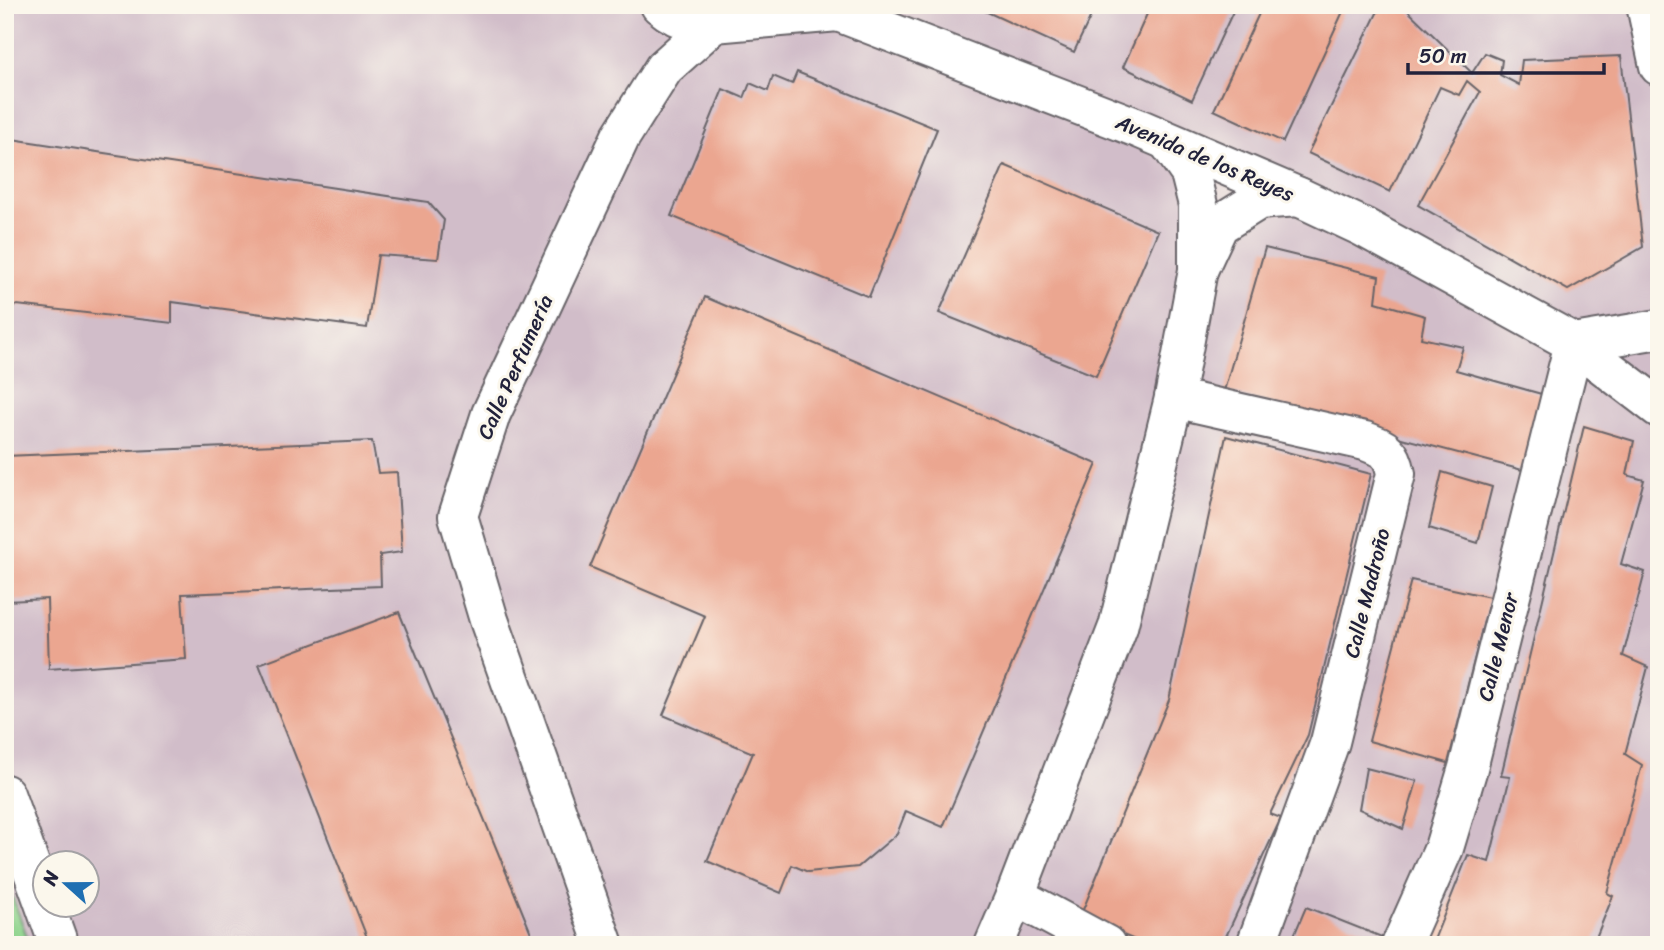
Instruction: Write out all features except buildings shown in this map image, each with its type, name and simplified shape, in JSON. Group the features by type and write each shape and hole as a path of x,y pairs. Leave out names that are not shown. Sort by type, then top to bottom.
{"street":[{"path":"660,5 670,14 699,23 797,15 829,8"},
{"name":"Calle Perfumería","path":"604,945 489,620 458,516 491,414 621,135 664,68 714,23 727,19 748,5"},
{"path":"1646,5 1659,66"},
{"name":"Avenida de los Reyes","path":"829,8 1138,128 1299,197 1363,228 1574,343 1659,408"},
{"path":"994,945 1118,627 1174,398 1198,270 1198,205 1190,173 1169,143"},
{"path":"1198,270 1219,225 1259,200 1299,197"},
{"path":"1574,343 1659,329"},
{"name":"Calle Menor","path":"1401,945 1444,848 1464,779 1574,343"},
{"name":"Calle Madroño","path":"1174,398 1366,441 1383,448 1394,459 1396,474 1331,742 1256,945"},
{"path":"5,794 59,945"},
{"path":"1015,896 1106,945"}],"shaded area":[{"path":"5,5 1659,5 1659,945 30,945 5,876"}],"green space":[{"path":"5,876 30,945 5,945"}]}
